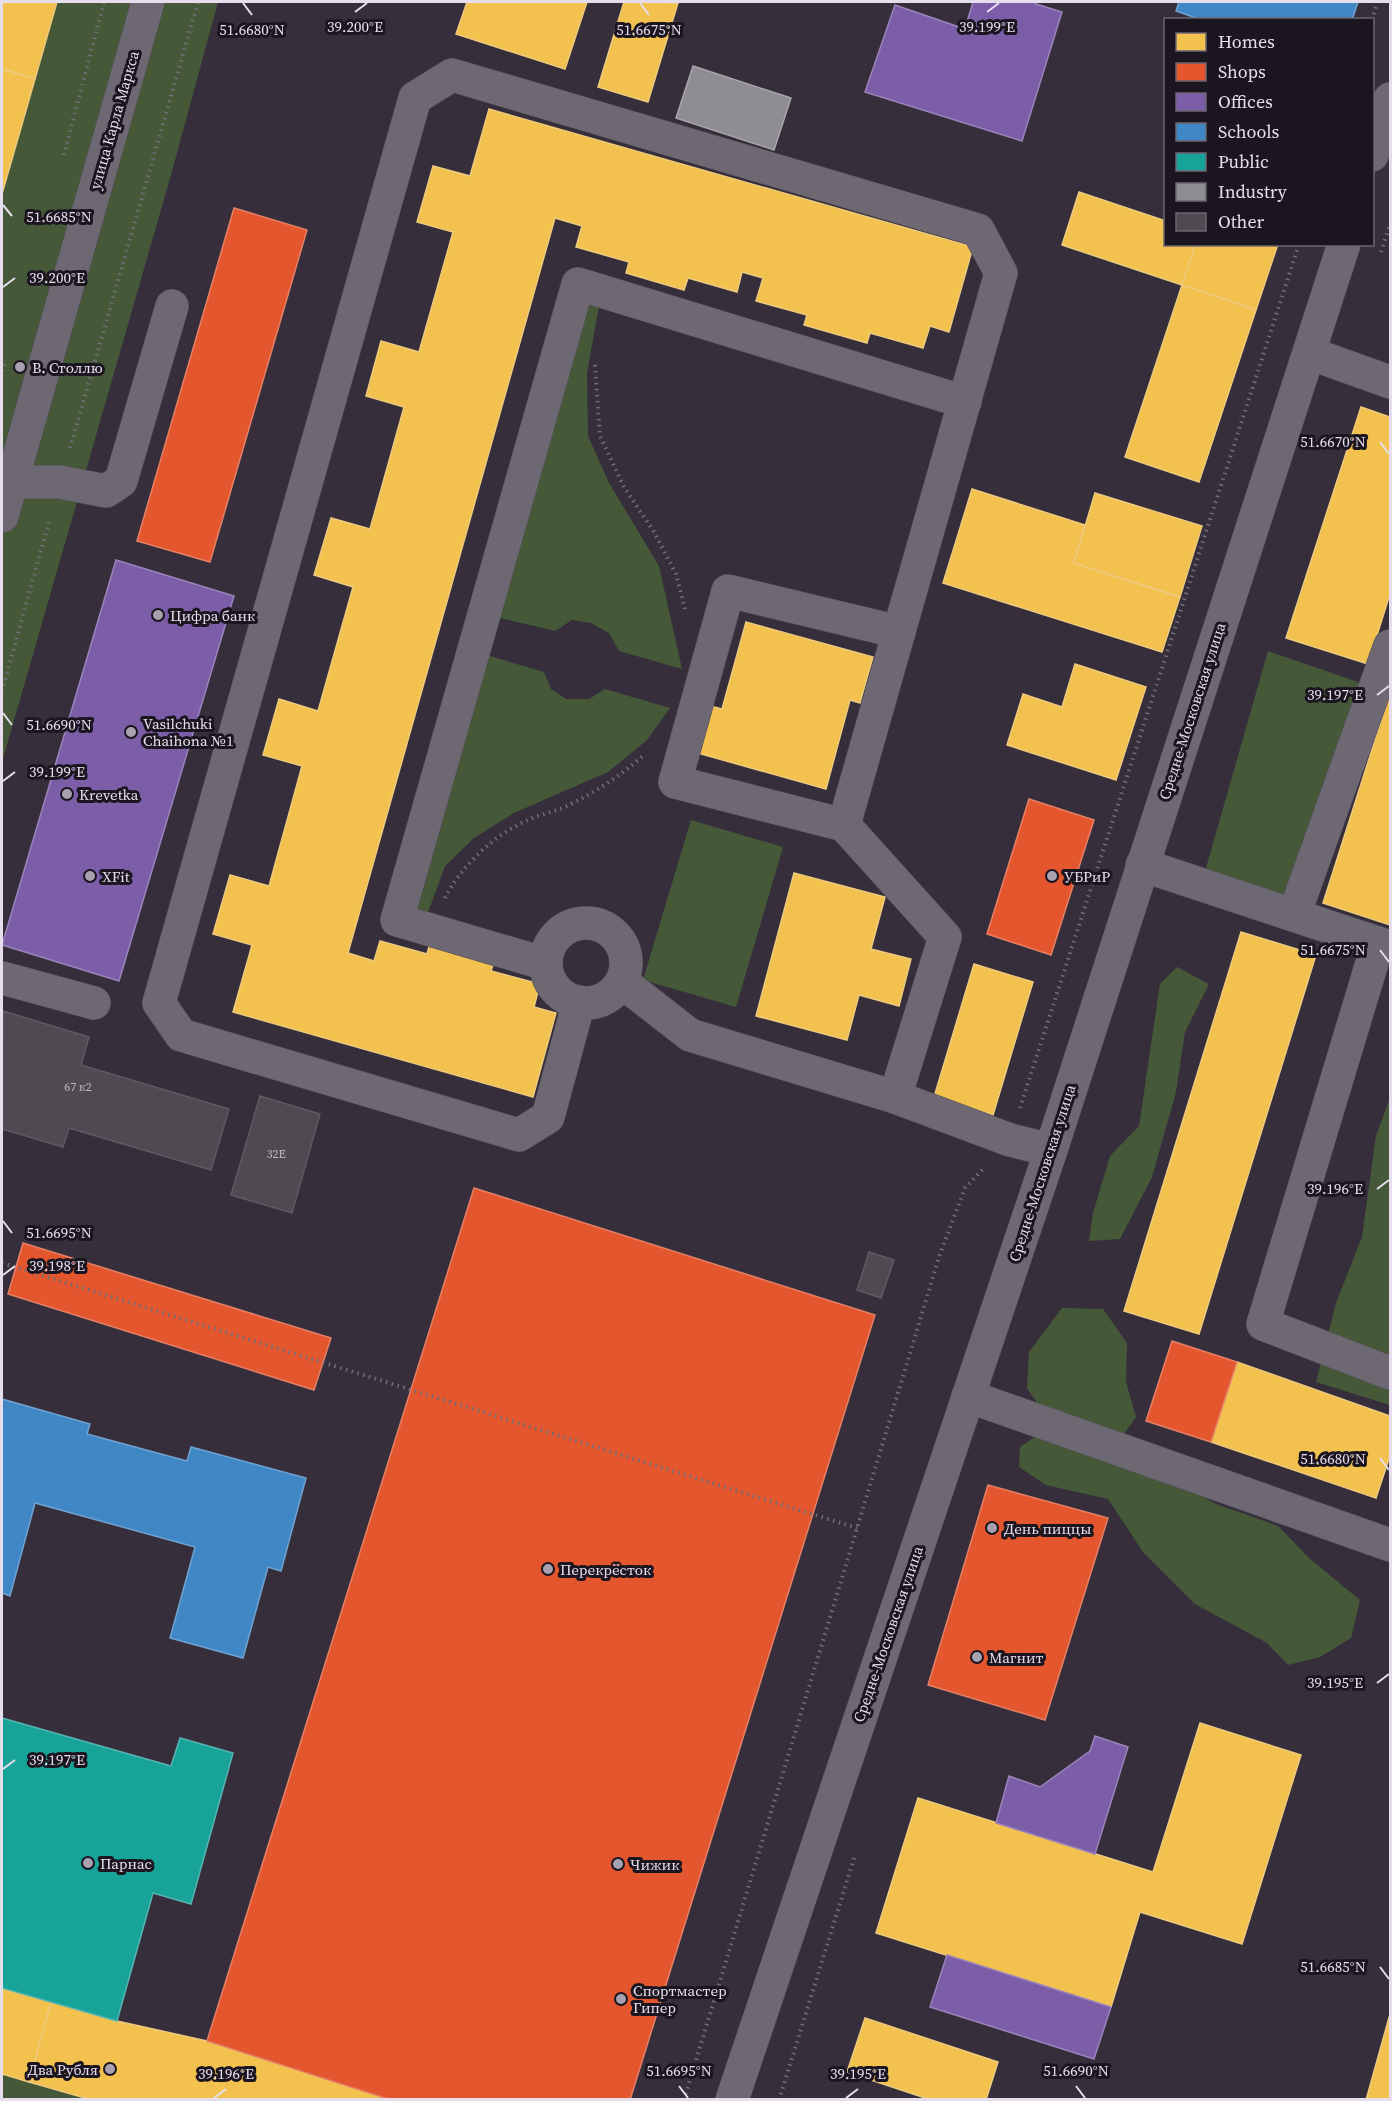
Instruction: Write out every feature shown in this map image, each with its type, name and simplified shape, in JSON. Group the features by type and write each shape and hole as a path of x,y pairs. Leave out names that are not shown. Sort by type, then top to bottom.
{"street":[{"name":"улица Карла Маркса","path":"2,516 6,492 148,2"},
{"path":"579,1002 548,1117 519,1135 181,1035 159,1003 415,98 452,75 978,230 1001,273 844,825"},
{"path":"1374,149 1390,99"},
{"name":"Средне-Московская улица","path":"732,2100 1050,1150 1343,246"},
{"path":"546,964 397,920 578,284 965,402"},
{"path":"2,438 6,443 12,463 6,492 60,482 106,491 121,481 172,306"},
{"path":"1308,353 1390,382"},
{"path":"895,1097 945,936 844,825 675,782 728,591 899,632"},
{"path":"1294,915 1390,646"},
{"path":"1142,865 1384,945 1263,1324 1390,1373"},
{"path":"588,923 603,927 615,934 622,946 626,969 622,982 610,995 597,1002 579,1002 566,998 555,988 548,976 546,964 548,950 562,931 574,925 588,923"},
{"path":"2,978 94,1003"},
{"path":"622,982 690,1035 895,1097 1010,1140 1050,1150"},
{"path":"968,1396 1390,1545"}],"path":[{"path":"2,691 198,2"},
{"path":"1373,18 1377,2"},
{"path":"684,2100 936,1264 965,1188 1010,1140 1298,246"},
{"path":"596,357 600,436 624,487 654,532 676,574 687,617"},
{"path":"2,360 8,358"},
{"path":"428,929 454,879 489,844 526,821 569,805 616,779 650,750"},
{"path":"2,1263 857,1528"}],"green space":[{"path":"57,2 218,2 171,175 2,762 2,194"},
{"path":"584,302 599,306 587,373 588,436 609,483 659,566 682,669 619,651 609,633 591,623 572,620 555,631 496,617"},
{"path":"1268,651 1361,683 1288,901 1236,889 1206,868"},
{"path":"483,654 544,672 551,689 566,699 589,699 605,689 670,708 647,740 608,772 514,813 474,838 445,866 427,915 406,910"},
{"path":"691,820 783,847 736,1007 643,980"},
{"path":"1177,967 1209,984 1185,1032 1176,1092 1152,1177 1120,1239 1089,1241 1093,1213 1110,1156 1139,1126 1160,984"},
{"path":"1390,1098 1390,1405 1316,1382 1336,1303 1362,1237 1376,1136"},
{"path":"1062,1308 1103,1309 1127,1343 1126,1382 1136,1417 1124,1434 1042,1410 1027,1388 1029,1352"},
{"path":"1041,1433 1168,1476 1216,1504 1278,1526 1309,1558 1360,1600 1351,1638 1320,1657 1288,1665 1267,1643 1195,1604 1143,1552 1108,1499 1046,1485 1019,1467 1020,1447"},
{"path":"2,2074 92,2099 2,2099"}],"building: Homes":[{"path":"2,2 57,2 35,79 2,69"},
{"path":"467,2 587,2 565,69 456,34"},
{"path":"624,2 678,3 648,102 598,87"},
{"path":"2,69 35,79 2,194"},
{"path":"489,109 973,247 949,332 930,326 923,348 870,333 867,343 804,325 807,315 756,301 763,278 742,272 737,292 688,278 684,290 626,273 629,262 576,247 582,226 555,218 348,953 374,961 380,941 427,954 431,940 495,958 491,971 540,984 534,1007 556,1013 533,1097 233,1012 252,945 213,934 230,875 269,886 302,766 263,755 279,699 318,711 353,587 314,575 331,518 370,529 404,407 366,396 381,341 419,352 453,232 417,222 433,166 470,176"},
{"path":"1079,192 1164,220 1164,246 1195,246 1182,285 1062,245"},
{"path":"1195,246 1277,246 1256,310 1182,285"},
{"path":"1182,285 1256,310 1199,482 1125,457"},
{"path":"1361,407 1390,417 1390,594 1368,664 1286,638"},
{"path":"972,489 1085,525 1074,563 1180,597 1162,652 943,583"},
{"path":"1095,493 1202,526 1180,597 1074,563"},
{"path":"746,622 873,657 860,703 850,700 826,789 694,752 706,705 722,709"},
{"path":"1075,664 1146,687 1116,780 1007,745 1023,694 1062,707"},
{"path":"1390,693 1390,925 1323,903"},
{"path":"794,873 885,897 871,949 911,959 899,1006 859,995 847,1040 756,1016"},
{"path":"1241,932 1316,955 1199,1334 1124,1311"},
{"path":"974,964 1033,982 993,1115 934,1097"},
{"path":"1237,1362 1390,1416 1390,1456 1376,1498 1211,1442"},
{"path":"1200,1723 1301,1755 1242,1944 1140,1912 1111,2007 876,1933 918,1798 1153,1872"},
{"path":"2,1988 51,2002 29,2082 2,2074"},
{"path":"51,2002 117,2021 207,2041 391,2100 92,2100 29,2082"},
{"path":"1390,2014 1390,2100 1366,2100"},
{"path":"865,2018 998,2062 986,2100 931,2100 847,2072"}],"building: Shops":[{"path":"234,208 307,230 210,562 137,541"},
{"path":"1029,799 1094,820 1051,955 987,934"},
{"path":"474,1188 875,1315 630,2100 391,2100 207,2041"},
{"path":"23,1243 331,1338 314,1390 8,1294"},
{"path":"1172,1341 1237,1362 1211,1442 1146,1421"},
{"path":"988,1485 1108,1518 1045,1720 928,1685"}],"building: Offices":[{"path":"973,2 1037,2 1036,4 1062,12 1022,141 865,92 895,5 965,29"},
{"path":"116,560 234,596 119,981 2,945"},
{"path":"1095,1736 1128,1747 1095,1854 996,1823 1009,1776 1040,1787 1090,1751"},
{"path":"947,1955 1111,2007 1094,2059 930,2007"}],"building: Schools":[{"path":"1179,2 1358,2 1353,18 1196,18 1176,11"},
{"path":"2,1399 90,1424 87,1434 187,1461 191,1447 306,1478 281,1571 268,1567 243,1658 170,1638 195,1547 35,1503 10,1596 2,1593"}],"building: Public":[{"path":"2,1718 171,1766 180,1738 233,1753 191,1904 153,1893 117,2021 2,1988"}],"building: Industry":[{"path":"693,66 791,98 774,150 676,118"}],"building: Other":[{"path":"3,1011 89,1037 81,1065 229,1109 211,1170 69,1128 63,1147 2,1129"},
{"path":"260,1096 320,1114 292,1213 231,1195"},
{"path":"869,1252 894,1260 881,1298 857,1290"}],"place":[{"name":"В. Столлю","path":"20,367"},
{"name":"Цифра банк","path":"158,615"},
{"name":"Vasilchuki Chaihona №1","path":"131,732"},
{"name":"Krevetka","path":"67,794"},
{"name":"XFit","path":"90,876"},
{"name":"УБРиР","path":"1052,876"},
{"name":"День пиццы","path":"992,1528"},
{"name":"Перекрёсток","path":"548,1569"},
{"name":"Магнит","path":"977,1657"},
{"name":"Парнас","path":"88,1863"},
{"name":"Чижик","path":"618,1864"},
{"name":"Спортмастер Гипер","path":"621,1999"},
{"name":"Два Рубля","path":"110,2069"}]}
